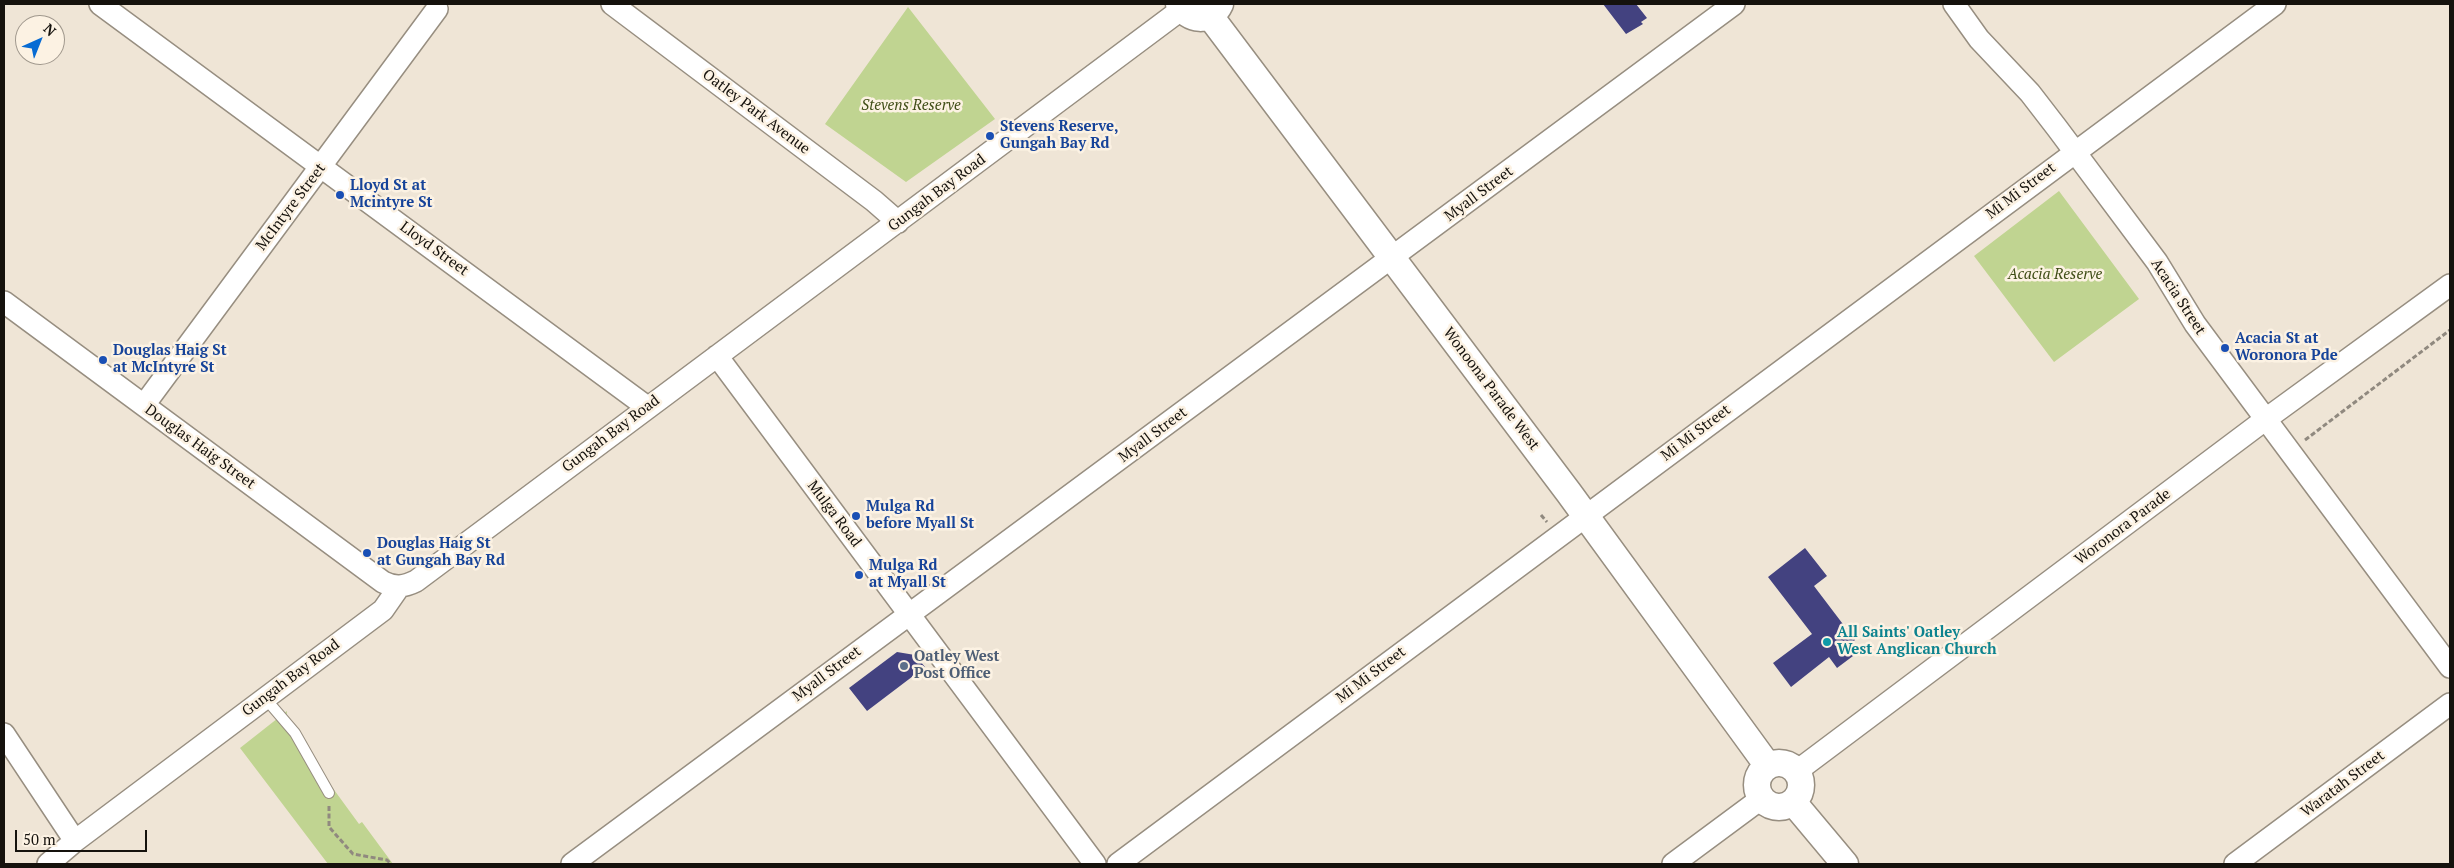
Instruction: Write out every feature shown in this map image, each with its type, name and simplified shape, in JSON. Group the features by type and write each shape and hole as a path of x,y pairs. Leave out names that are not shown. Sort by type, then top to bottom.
{"street":[{"name":"Lloyd Street","path":"100,4 647,407"},
{"name":"Oatley Park Avenue","path":"612,4 874,201 898,222"},
{"name":"Myall Street","path":"572,864 1734,4"},
{"name":"Acacia Street","path":"1954,4 1979,39 2030,93 2075,152 2157,262 2189,316 2450,667"},
{"name":"Mi Mi Street","path":"1118,864 2274,4"},
{"name":"Gungah Bay Road","path":"48,864 382,610 399,587 416,581 647,407 898,222 1181,7"},
{"path":"1181,7 1187,14 1198,18 1215,10"},
{"name":"McIntyre Street","path":"144,405 437,9"},
{"name":"Wonoona Parade West","path":"1215,10 1393,258 1585,515 1768,766"},
{"name":"Woronora Parade","path":"1797,771 2266,419 2450,284"},
{"name":"Douglas Haig Street","path":"4,302 383,582 399,587"},
{"name":"Mulga Road","path":"717,356 1095,864"},
{"name":"Waratah Street","path":"2235,864 2450,704"},
{"path":"4,734 75,842"},
{"path":"1780,763 1797,771 1802,784 1798,797 1793,802 1780,807 1773,806 1762,798 1758,792 1758,777 1768,766 1780,763"},
{"path":"1673,864 1762,798"},
{"path":"1793,802 1845,864"}],"lane":[{"path":"264,698 295,734 329,793"}],"path":[{"path":"2290,452 2450,330"},
{"path":"329,793 329,827 353,854 387,860 391,864"}],"green space":[{"name":"Stevens Reserve","path":"908,7 995,119 906,182 825,124"},
{"name":"Acacia Reserve","path":"2059,191 2139,299 2054,362 1974,256"},
{"path":"287,711 286,724 359,824 362,822 393,864 328,864 240,748"}],"building":[{"path":"1603,4 1636,4 1647,18 1641,22 1643,24 1626,34"},
{"path":"1805,548 1827,576 1814,586 1855,640 1850,644 1857,653 1837,668 1829,657 1791,687 1773,663 1812,634 1768,577"},
{"path":"897,652 915,655 925,667 867,711 849,688"}],"place":[{"name":"Stevens Reserve, Gungah Bay Rd","path":"990,136"},
{"name":"Lloyd St at Mcintyre St","path":"340,195"},
{"name":"Acacia St at Woronora Pde","path":"2225,348"},
{"name":"Douglas Haig St at McIntyre St","path":"103,360"},
{"name":"Mulga Rd before Myall St","path":"856,516"},
{"name":"Douglas Haig St at Gungah Bay Rd","path":"367,553"},
{"name":"Mulga Rd at Myall St","path":"859,575"},
{"name":"All Saints' Oatley West Anglican Church","path":"1827,642"},
{"name":"Oatley West Post Office","path":"904,666"}]}
